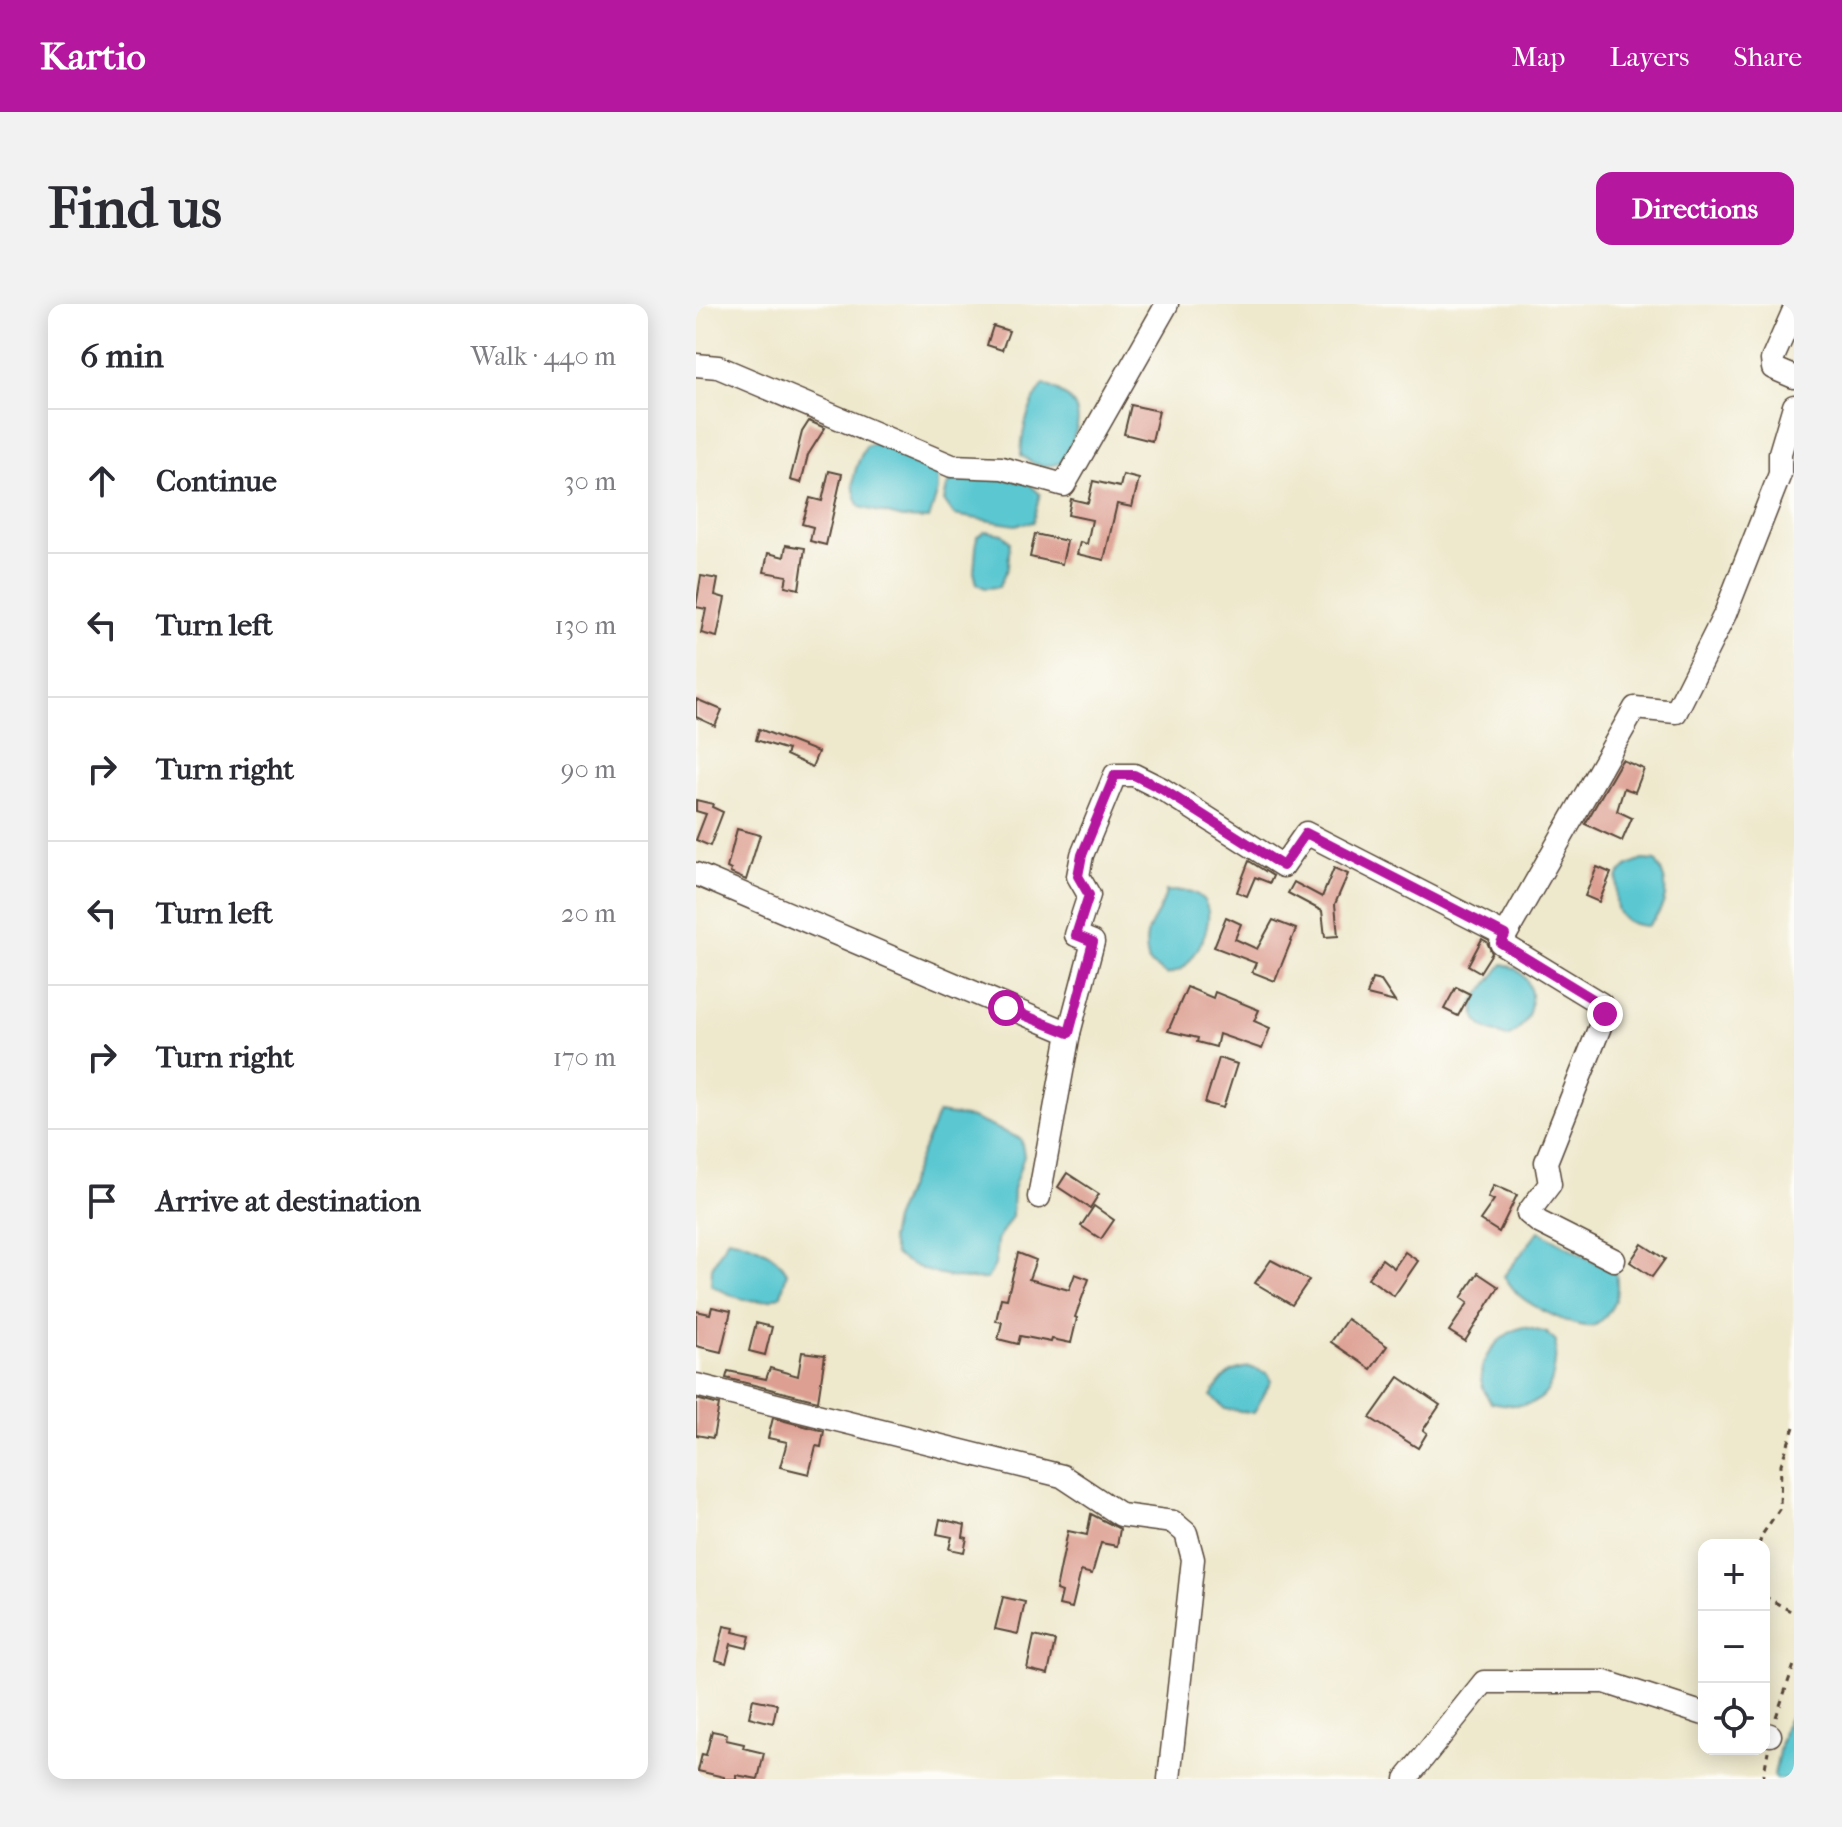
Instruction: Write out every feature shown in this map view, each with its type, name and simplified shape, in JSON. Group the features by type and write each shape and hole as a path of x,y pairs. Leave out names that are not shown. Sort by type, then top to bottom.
{"street":[{"path":"696,365 718,367 952,466 1002,468 1064,485 1167,304"},
{"path":"1794,310 1772,360 1773,368 1794,377"},
{"path":"1614,1260 1539,1222 1528,1213 1550,1184 1546,1162 1605,1014 1601,1004 1501,943 1635,708 1676,712 1725,614 1780,474 1780,453 1794,406"},
{"path":"1039,1197 1069,1033 1093,942 1076,935 1089,895 1078,876 1082,855 1115,775 1134,775 1162,789 1283,866 1306,833 1505,935"},
{"path":"696,874 1069,1033"},
{"path":"696,1385 1062,1476 1121,1515 1173,1522 1186,1533 1193,1559 1169,1779"},
{"path":"1406,1779 1484,1682 1605,1682 1698,1712"}],"path":[{"path":"1761,1539 1780,1508 1781,1464 1794,1427"},
{"path":"1770,1599 1794,1613"}],"water":[{"path":"1044,384 1069,399 1078,416 1074,437 1061,463 1050,465 1035,464 1021,455 1027,418"},
{"path":"874,443 938,467 938,490 929,519 903,518 860,507 854,491 854,476 866,446"},
{"path":"958,471 1028,483 1040,494 1033,522 1015,525 954,515 944,501 947,487"},
{"path":"985,531 1002,534 1010,542 1008,567 999,587 985,588 977,584 974,572 977,536"},
{"path":"1642,860 1656,861 1665,887 1663,903 1647,926 1621,917 1616,903 1618,875"},
{"path":"1166,891 1191,892 1207,906 1208,916 1203,939 1191,960 1167,975 1149,963 1146,950 1148,931"},
{"path":"1503,964 1516,969 1524,977 1530,987 1531,999 1525,1021 1507,1037 1482,1026 1473,1003"},
{"path":"938,1113 972,1118 1021,1139 1024,1156 1013,1189 1012,1216 997,1240 995,1265 987,1279 950,1277 917,1267 895,1255 890,1239 894,1220"},
{"path":"1539,1231 1616,1274 1615,1301 1597,1324 1575,1324 1534,1306 1520,1296 1504,1276"},
{"path":"728,1238 761,1249 782,1265 787,1272 781,1295 755,1301 711,1285 712,1267"},
{"path":"1524,1327 1547,1333 1556,1342 1549,1387 1535,1402 1509,1405 1490,1402 1481,1375 1487,1356 1507,1334"},
{"path":"1249,1367 1267,1373 1271,1381 1254,1413 1225,1409 1211,1396 1226,1376"},
{"path":"1794,1710 1794,1779 1776,1779 1774,1775 1784,1727"}],"building":[{"path":"993,326 1009,331 1002,350 987,345"},
{"path":"1131,405 1159,411 1152,441 1124,434"},
{"path":"809,421 825,428 808,455 801,483 790,480 802,432"},
{"path":"829,471 842,474 826,545 810,541 813,527 802,524 810,498 822,501"},
{"path":"1123,475 1139,479 1132,507 1117,504 1104,560 1077,554 1080,542 1087,544 1092,520 1068,515 1071,499 1088,503 1093,481 1120,487"},
{"path":"1035,534 1067,541 1062,564 1030,557"},
{"path":"786,545 805,548 799,589 785,586 787,576 764,572 768,553 784,557"},
{"path":"701,576 718,579 715,595 725,598 717,637 701,633 706,609 696,607"},
{"path":"696,699 722,710 715,726 696,717"},
{"path":"759,729 818,752 812,767 786,755 788,750 756,740"},
{"path":"1622,760 1644,769 1635,792 1624,788 1617,811 1632,818 1622,841 1585,824"},
{"path":"696,800 713,804 712,807 723,812 710,846 696,840 706,814 696,811"},
{"path":"737,829 760,835 746,880 730,873 731,870 727,868"},
{"path":"1249,861 1273,876 1270,883 1255,877 1247,896 1237,892"},
{"path":"1597,867 1611,873 1599,902 1585,896"},
{"path":"1334,868 1348,874 1335,904 1338,936 1325,937 1322,911 1288,893 1294,882 1322,897"},
{"path":"1226,917 1241,924 1235,939 1257,949 1273,920 1296,929 1275,981 1252,972 1256,963 1214,947"},
{"path":"1482,939 1492,953 1480,972 1468,965"},
{"path":"1372,979 1381,981 1395,1002 1367,995"},
{"path":"1187,987 1213,998 1215,992 1259,1010 1254,1021 1270,1028 1262,1049 1219,1034 1216,1047 1197,1042 1198,1038 1168,1031"},
{"path":"1456,987 1470,994 1458,1016 1444,1009"},
{"path":"1219,1058 1237,1064 1223,1108 1205,1103"},
{"path":"1067,1173 1099,1194 1090,1208 1058,1187"},
{"path":"1494,1185 1517,1195 1499,1232 1480,1220 1494,1200 1488,1197"},
{"path":"1094,1206 1114,1220 1101,1239 1081,1226"},
{"path":"1642,1244 1665,1259 1652,1277 1630,1262"},
{"path":"1405,1252 1418,1261 1394,1296 1368,1278 1382,1259 1394,1268"},
{"path":"1018,1253 1036,1260 1029,1279 1069,1290 1075,1274 1089,1279 1075,1317 1071,1343 1020,1336 1018,1344 998,1339 1002,1322 996,1321 1001,1298 1007,1299"},
{"path":"1271,1260 1309,1280 1292,1305 1255,1283"},
{"path":"1478,1273 1499,1287 1465,1341 1449,1331 1468,1303 1461,1298"},
{"path":"712,1307 731,1311 721,1352 696,1346 696,1311 710,1314"},
{"path":"1347,1319 1387,1346 1371,1369 1331,1342"},
{"path":"756,1323 772,1327 765,1355 749,1351"},
{"path":"802,1352 825,1355 818,1401 726,1378 728,1371 766,1379 770,1368 798,1376"},
{"path":"1399,1377 1440,1405 1423,1430 1427,1433 1418,1448 1370,1418"},
{"path":"696,1399 719,1405 713,1438 696,1435"},
{"path":"773,1418 824,1431 821,1447 816,1446 809,1474 780,1467 787,1442 768,1438"},
{"path":"1091,1514 1120,1529 1117,1546 1101,1543 1092,1574 1081,1571 1072,1608 1059,1605 1062,1592 1056,1590 1068,1531 1087,1535"},
{"path":"940,1519 965,1525 963,1537 967,1538 964,1552 949,1549 952,1537 937,1534"},
{"path":"1003,1597 1025,1602 1018,1634 995,1629"},
{"path":"724,1626 750,1636 747,1648 731,1644 726,1663 716,1660"},
{"path":"1034,1636 1055,1641 1048,1674 1027,1669"},
{"path":"753,1699 777,1704 773,1723 749,1717"},
{"path":"712,1731 727,1734 726,1740 744,1744 743,1748 764,1753 758,1779 736,1775 736,1779 724,1779 698,1771"}],"route":[{"path":"1006,1008 1069,1033 1093,942 1076,935 1089,895 1078,876 1082,855 1115,775 1134,775 1162,789 1283,866 1306,833 1505,935 1501,943 1601,1004 1605,1014"}]}
